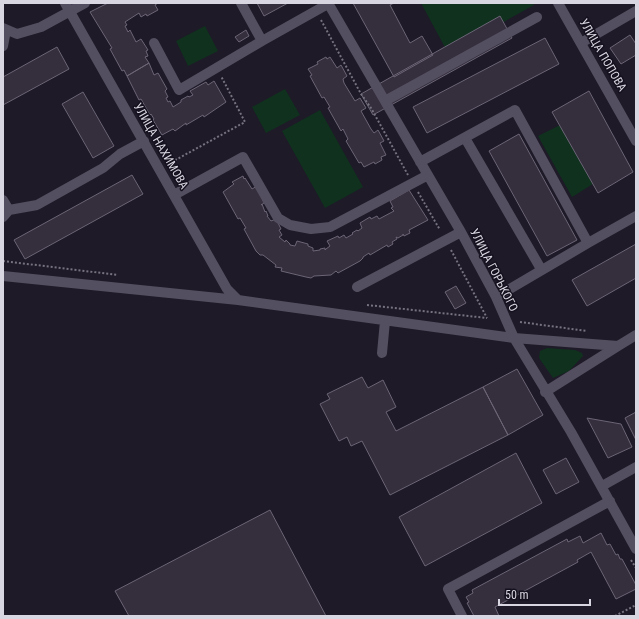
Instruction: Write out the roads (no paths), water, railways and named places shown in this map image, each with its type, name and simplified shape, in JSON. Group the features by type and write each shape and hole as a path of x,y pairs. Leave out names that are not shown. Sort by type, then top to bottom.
{"street":[{"path":"3,46 5,29 17,34 41,27 68,7 85,3"},
{"path":"241,3 262,41"},
{"path":"154,43 179,90 328,3"},
{"name":"УЛИЦА ГОРЬКОГО","path":"328,3 461,232 496,297 514,338 545,392 564,420 636,549"},
{"name":"УЛИЦА ПОПОВА","path":"558,3 636,140"},
{"name":"УЛИЦА НАХИМОВА","path":"68,7 228,289 238,300"},
{"path":"581,44 636,11"},
{"path":"385,100 537,18"},
{"path":"420,162 515,110 588,243"},
{"path":"465,138 541,269"},
{"path":"3,200 6,214 37,205 103,168 120,154 144,141"},
{"path":"174,195 243,157 278,218 290,225 311,229 330,227 428,175"},
{"path":"496,297 541,269 636,216"},
{"path":"357,286 461,232"},
{"path":"3,276 238,300 514,338 618,346"},
{"path":"382,353 385,321"},
{"path":"545,392 636,335"},
{"path":"602,486 636,467"},
{"path":"462,616 448,589 610,501"}]}
